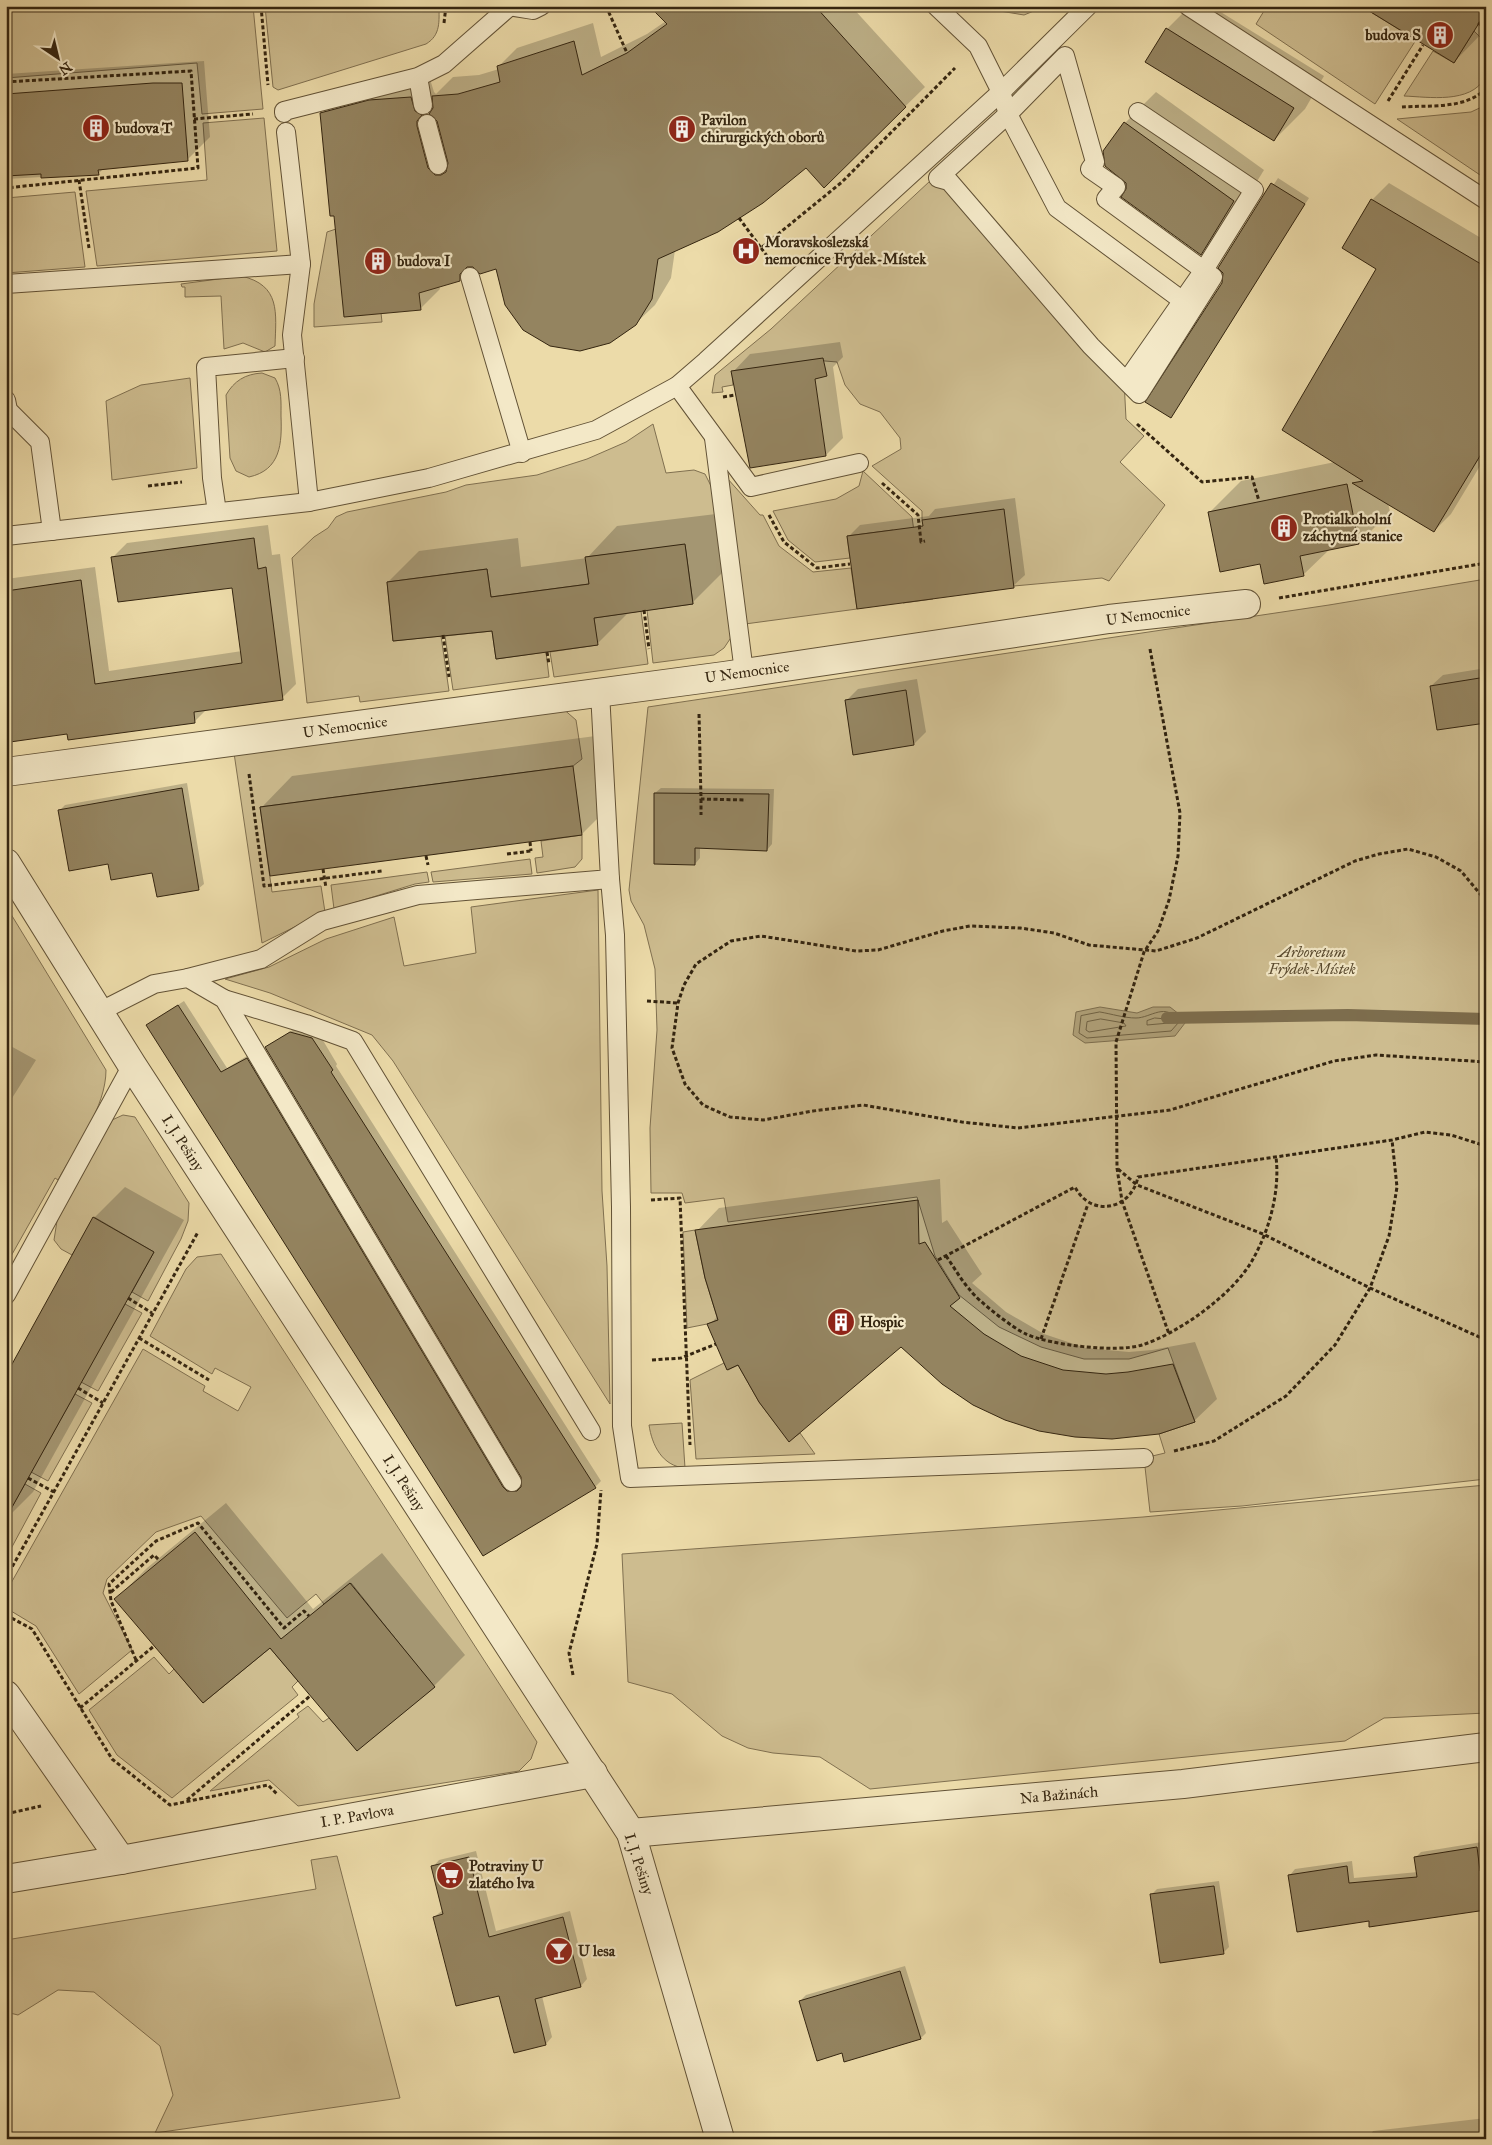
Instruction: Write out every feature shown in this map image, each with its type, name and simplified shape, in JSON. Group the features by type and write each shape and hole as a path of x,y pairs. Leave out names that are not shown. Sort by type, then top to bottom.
{"street":[{"name":"U Nemocnice","path":"6,772 699,679 1144,615 1246,604"},
{"name":"I. J. Pešiny","path":"6,863 132,1065 631,1833 720,2139"},
{"path":"6,1695 121,1860"},
{"name":"Na Bažinách","path":"631,1833 1183,1784 1486,1748"},
{"name":"I. P. Pavlova","path":"6,1880 593,1773"}],"lane":[{"path":"279,112 418,77 444,64 508,7 532,10 542,6"},
{"path":"936,6 978,46 1001,92 1008,114 1057,208 1183,301"},
{"path":"6,536 309,502 429,478 522,453 596,430 677,386 1001,92 1088,6"},
{"path":"1188,6 1486,200"},
{"path":"1065,56 1095,162 1090,169 1116,187 1106,199 1204,270 1213,277 1139,394 1091,346 949,181 938,178 1008,114 1065,56"},
{"path":"418,77 423,106"},
{"path":"1129,382 1204,270 1254,190 1138,112"},
{"path":"427,124 438,165"},
{"path":"286,132 301,264 292,335 309,502"},
{"path":"6,284 301,264"},
{"path":"470,277 522,453"},
{"path":"217,512 212,478 206,367 295,358"},
{"path":"677,386 751,487 859,463"},
{"path":"6,400 8,410 40,442 52,531"},
{"path":"714,438 744,672"},
{"path":"600,692 610,879 615,934 622,1426 630,1478 1144,1458"},
{"path":"99,1012 154,984 188,978 261,959 322,920 418,895 610,879"},
{"path":"188,978 224,999 306,1024 353,1041 591,1431"},
{"path":"224,999 512,1482"},
{"path":"6,1296 132,1065"}],"path":[{"path":"194,119 279,112 261,6"},
{"path":"606,6 627,53"},
{"path":"1478,24 1486,28"},
{"path":"1373,127 1423,45"},
{"path":"739,218 761,248 842,182 978,46"},
{"path":"6,82 191,71 198,168 6,188"},
{"path":"1384,108 1457,104 1481,94 1486,88"},
{"path":"79,180 94,278"},
{"path":"1129,382 1131,419 1202,482 1252,477 1259,501"},
{"path":"859,463 918,515 921,542 925,541"},
{"path":"751,487 784,542 817,568 850,564"},
{"path":"1246,604 1486,563"},
{"path":"644,610 650,657"},
{"path":"1144,615 1180,813 1178,856 1169,900 1158,931 1144,952 1132,985 1116,1042 1117,1168 1122,1201 1169,1334"},
{"path":"443,635 450,684"},
{"path":"699,679 701,815"},
{"path":"244,740 264,886 391,869"},
{"path":"701,798 746,800"},
{"path":"1486,901 1461,871 1436,857 1408,849 1378,854 1355,861 1197,938 1156,951 1144,952 1089,945 1054,933 1020,928 970,926 944,931 878,950 856,951 761,936 732,941 696,964 684,985 678,1003 672,1048 685,1084 702,1105 730,1117 763,1120 863,1105 953,1120 1018,1128 1170,1110 1334,1061 1376,1055 1486,1062"},
{"path":"503,855 531,851"},
{"path":"419,865 438,862"},
{"path":"656,1002 678,1003"},
{"path":"938,1260 1075,1187 1088,1204 1106,1208 1122,1201 1134,1191 1138,1177 1392,1140 1425,1132 1451,1135 1486,1146"},
{"path":"1144,1458 1214,1441 1286,1396 1335,1345 1370,1288 1389,1236 1397,1187 1392,1140"},
{"path":"946,1256 970,1291 1026,1334 1060,1344 1101,1348 1140,1346 1169,1334 1190,1321 1240,1278 1253,1259 1274,1200 1278,1174 1276,1157"},
{"path":"1117,1168 1137,1185 1263,1234 1370,1288 1486,1340"},
{"path":"6,1578 218,1196"},
{"path":"644,1201 680,1198 690,1454"},
{"path":"1041,1339 1088,1204"},
{"path":"128,1298 152,1313"},
{"path":"139,1338 209,1380"},
{"path":"622,1362 685,1356 716,1344"},
{"path":"78,1388 103,1403"},
{"path":"28,1478 54,1492"},
{"path":"574,1681 569,1653 597,1544 602,1481"},
{"path":"136,1660 111,1601 109,1584 156,1541 198,1523 284,1628 304,1611 309,1616"},
{"path":"110,1592 154,1555 160,1561"},
{"path":"6,1615 32,1629 112,1759 170,1805 268,1785 280,1797"},
{"path":"80,1708 154,1646"},
{"path":"186,1801 310,1696"},
{"path":"6,1814 40,1807"}],"green space":[{"path":"6,6 253,6 263,109 202,114 197,63 6,78"},
{"path":"265,6 439,6 439,22 437,32 426,44 278,90 273,87"},
{"path":"996,6 1046,6 1024,15 1000,11"},
{"path":"1267,6 1361,6 1416,40 1375,104 1256,24"},
{"path":"1474,31 1486,43 1486,75 1478,86 1470,92 1448,97 1404,96 1433,51 1454,63"},
{"path":"1486,105 1486,179 1397,119 1471,112"},
{"path":"264,118 277,251 97,266 86,191 207,180 203,123"},
{"path":"938,178 1124,380 1126,419 1144,436 1120,462 1165,505 1109,581 1102,578 1014,586 922,520 922,511 872,466 901,449 900,438 880,412 860,404 845,385 837,362 813,360 732,372 733,385 722,387 723,392 712,393 715,375 771,329 930,181"},
{"path":"75,192 85,267 6,273 6,198"},
{"path":"336,229 381,313 382,322 314,327 314,304 327,232"},
{"path":"241,276 254,280 263,286 270,293 273,302 276,322 275,346 265,352 243,343 224,349 221,296 185,297 185,287 182,287 181,284"},
{"path":"262,373 275,378 279,387 281,396 280,445 273,462 268,468 249,477 236,471 230,458 226,395 241,379"},
{"path":"190,378 197,468 112,480 106,401 141,385"},
{"path":"653,424 666,473 694,470 705,474 714,492 732,636 724,648 714,655 653,663 647,610 693,604 685,545 586,557 589,584 491,597 487,569 387,582 393,641 441,636 449,691 360,702 359,696 307,703 292,558 314,537 328,528 336,517 347,512 446,492 466,485 537,475 587,459 626,442"},
{"path":"863,471 912,517 916,546 926,545 933,599 903,603 893,530 847,536 850,558 815,562 788,540 773,511 836,499 859,486"},
{"path":"727,478 760,515 763,515 779,546 813,572 851,568 857,609 745,624"},
{"name":"Arboretum Frýdek-Místek","path":"1486,579 1486,1479 1242,1506 1150,1512 1144,1458 1165,1453 1159,1434 1195,1422 1168,1348 1129,1359 1084,1359 1041,1347 999,1327 959,1295 935,1256 917,1197 728,1222 724,1198 685,1203 682,1193 651,1193 650,1128 657,1030 655,969 644,925 631,901 629,890 648,707 1329,605"},
{"path":"641,611 648,664 554,677 550,652 597,645 594,618"},
{"path":"492,631 496,659 546,652 549,677 453,690 445,636"},
{"path":"561,707 576,720 582,759 573,766 260,807 272,892 321,886 325,912 262,943 234,753"},
{"path":"582,835 582,859 575,867 537,873 535,858 543,857 541,841"},
{"path":"530,859 532,874 433,882 431,872"},
{"path":"427,872 429,882 415,884 334,909 331,885"},
{"path":"598,890 602,1191 607,1266 610,1404 393,1061 372,1035 270,993 225,979 269,967 326,939 394,917 404,966 476,953 471,907"},
{"path":"6,906 106,1070 101,1098 89,1126 58,1180 55,1178 6,1265"},
{"path":"123,1115 135,1117 189,1203 188,1221 181,1239 148,1301 132,1292 154,1252 94,1217 72,1255 61,1249 54,1240 57,1221 112,1120"},
{"path":"695,1230 705,1278 718,1320 687,1328 683,1232"},
{"path":"221,1254 537,1742 531,1759 519,1771 298,1806 269,1780 210,1791 299,1717 297,1714 308,1706 323,1722 329,1718 357,1750 434,1687 351,1583 324,1604 316,1594 287,1618 201,1516 156,1532 107,1579 103,1593 132,1650 79,1694 36,1626 6,1608 6,1592 143,1349 205,1386 203,1391 238,1411 251,1387 215,1368 212,1374 150,1336 186,1269 197,1257"},
{"path":"125,1304 142,1313 98,1391 81,1382"},
{"path":"724,1363 728,1370 738,1365 759,1402 789,1441 800,1433 815,1454 696,1459 690,1380"},
{"path":"75,1394 92,1403 48,1481 31,1472"},
{"path":"682,1423 685,1468 664,1459 656,1447 649,1425"},
{"path":"25,1484 41,1493 6,1558 6,1517"},
{"path":"1486,1485 1486,1713 1384,1718 1345,1741 870,1789 820,1757 773,1753 748,1748 722,1736 672,1694 628,1682 622,1554 1143,1517"},
{"path":"270,1648 298,1681 292,1687 298,1695 172,1798 117,1755 89,1710 154,1657 169,1674 174,1669 203,1703"},
{"path":"337,1856 400,2098 155,2133 173,2095 160,2046 94,1992 58,1990 18,2015 6,2012 6,1940 316,1889 311,1860"}],"water":[{"path":"1100,1007 1137,1013 1153,1007 1170,1007 1184,1018 1185,1023 1175,1036 1085,1043 1073,1035 1076,1012"}],"building":[{"name":"Pavilon chirurgických oborů","path":"649,6 815,6 906,107 824,188 806,168 763,203 718,232 658,259 652,299 636,325 610,343 580,351 550,346 523,330 505,305 496,269 480,274 473,267 467,267 460,274 460,281 419,293 421,310 344,317 334,216 330,216 320,113 369,100 411,97 415,111 422,115 417,121 417,126 428,168 435,175 441,175 446,172 448,163 437,121 429,114 433,108 432,96 458,94 500,82 497,66 574,41 582,75 627,53 667,24"},
{"name":"budova S","path":"1361,6 1486,6 1486,12 1454,63"},
{"path":"1166,28 1294,108 1274,141 1145,62"},
{"name":"budova T","path":"153,83 182,83 188,161 98,170 99,175 41,178 41,174 6,176 6,94"},
{"path":"1124,122 1234,201 1201,255 1121,197 1126,189 1126,183 1105,166 1103,151"},
{"path":"1271,183 1305,204 1171,418 1145,402 1222,283 1223,273 1218,268"},
{"path":"1371,199 1486,267 1486,446 1434,532 1352,483 1363,481 1282,430 1376,269 1342,248"},
{"path":"823,358 827,376 815,379 826,456 750,468 731,371"},
{"name":"Protialkoholní záchytná stanice","path":"1347,484 1359,544 1300,556 1304,576 1264,584 1260,564 1220,572 1208,512"},
{"path":"1004,509 1014,588 857,609 847,536 923,526 922,520"},
{"path":"254,538 258,569 266,567 283,700 194,712 195,723 68,740 67,734 10,742 6,714 6,591 81,580 95,684 242,663 232,588 118,602 111,557"},
{"path":"685,544 693,604 594,618 598,645 496,659 492,631 393,641 387,582 487,569 491,597 589,584 585,557"},
{"path":"1486,677 1486,723 1437,730 1430,686"},
{"path":"906,690 914,745 853,755 845,700"},
{"path":"573,766 582,835 270,876 260,807"},
{"path":"182,788 199,890 157,897 152,873 111,880 108,864 69,871 58,810"},
{"path":"654,793 769,794 767,851 695,848 695,865 654,864"},
{"path":"178,1005 221,1072 247,1058 503,1487 507,1491 517,1491 521,1487 521,1477 265,1047 290,1032 312,1038 333,1070 331,1072 596,1488 483,1556 146,1025"},
{"name":"Hospic","path":"918,1200 919,1244 925,1242 960,1298 950,1306 984,1334 1021,1356 1063,1370 1106,1374 1173,1364 1195,1422 1159,1434 1112,1439 1075,1437 1039,1431 1005,1420 973,1405 942,1384 901,1347 789,1442 759,1402 738,1365 727,1370 707,1324 718,1320 705,1278 695,1230"},
{"path":"93,1217 154,1252 6,1518 6,1375"},
{"path":"195,1532 281,1639 350,1583 435,1687 357,1751 270,1648 203,1703 114,1599"},
{"path":"1477,1847 1480,1871 1486,1871 1486,1910 1369,1927 1369,1921 1297,1932 1288,1875 1347,1866 1349,1883 1417,1877 1414,1857"},
{"path":"469,1857 489,1937 563,1917 581,1987 535,1999 546,2045 514,2053 499,1996 456,2006 433,1917 443,1914 431,1866"},
{"path":"1214,1886 1224,1954 1160,1963 1150,1894"},
{"path":"900,1971 921,2039 844,2062 842,2053 817,2061 799,2001"}],"waterway":[{"path":"1167,1018 1348,1015 1486,1019"}],"place":[{"name":"budova S","path":"1440,35"},
{"name":"budova T","path":"96,128"},
{"name":"Pavilon chirurgických oborů","path":"682,129"},
{"name":"Moravskoslezská nemocnice Frýdek-Místek","path":"746,251"},
{"name":"budova I","path":"378,261"},
{"name":"Protialkoholní záchytná stanice","path":"1284,528"},
{"name":"Hospic","path":"841,1322"},
{"name":"Potraviny U zlatého lva","path":"450,1875"},
{"name":"U lesa","path":"559,1951"}]}
